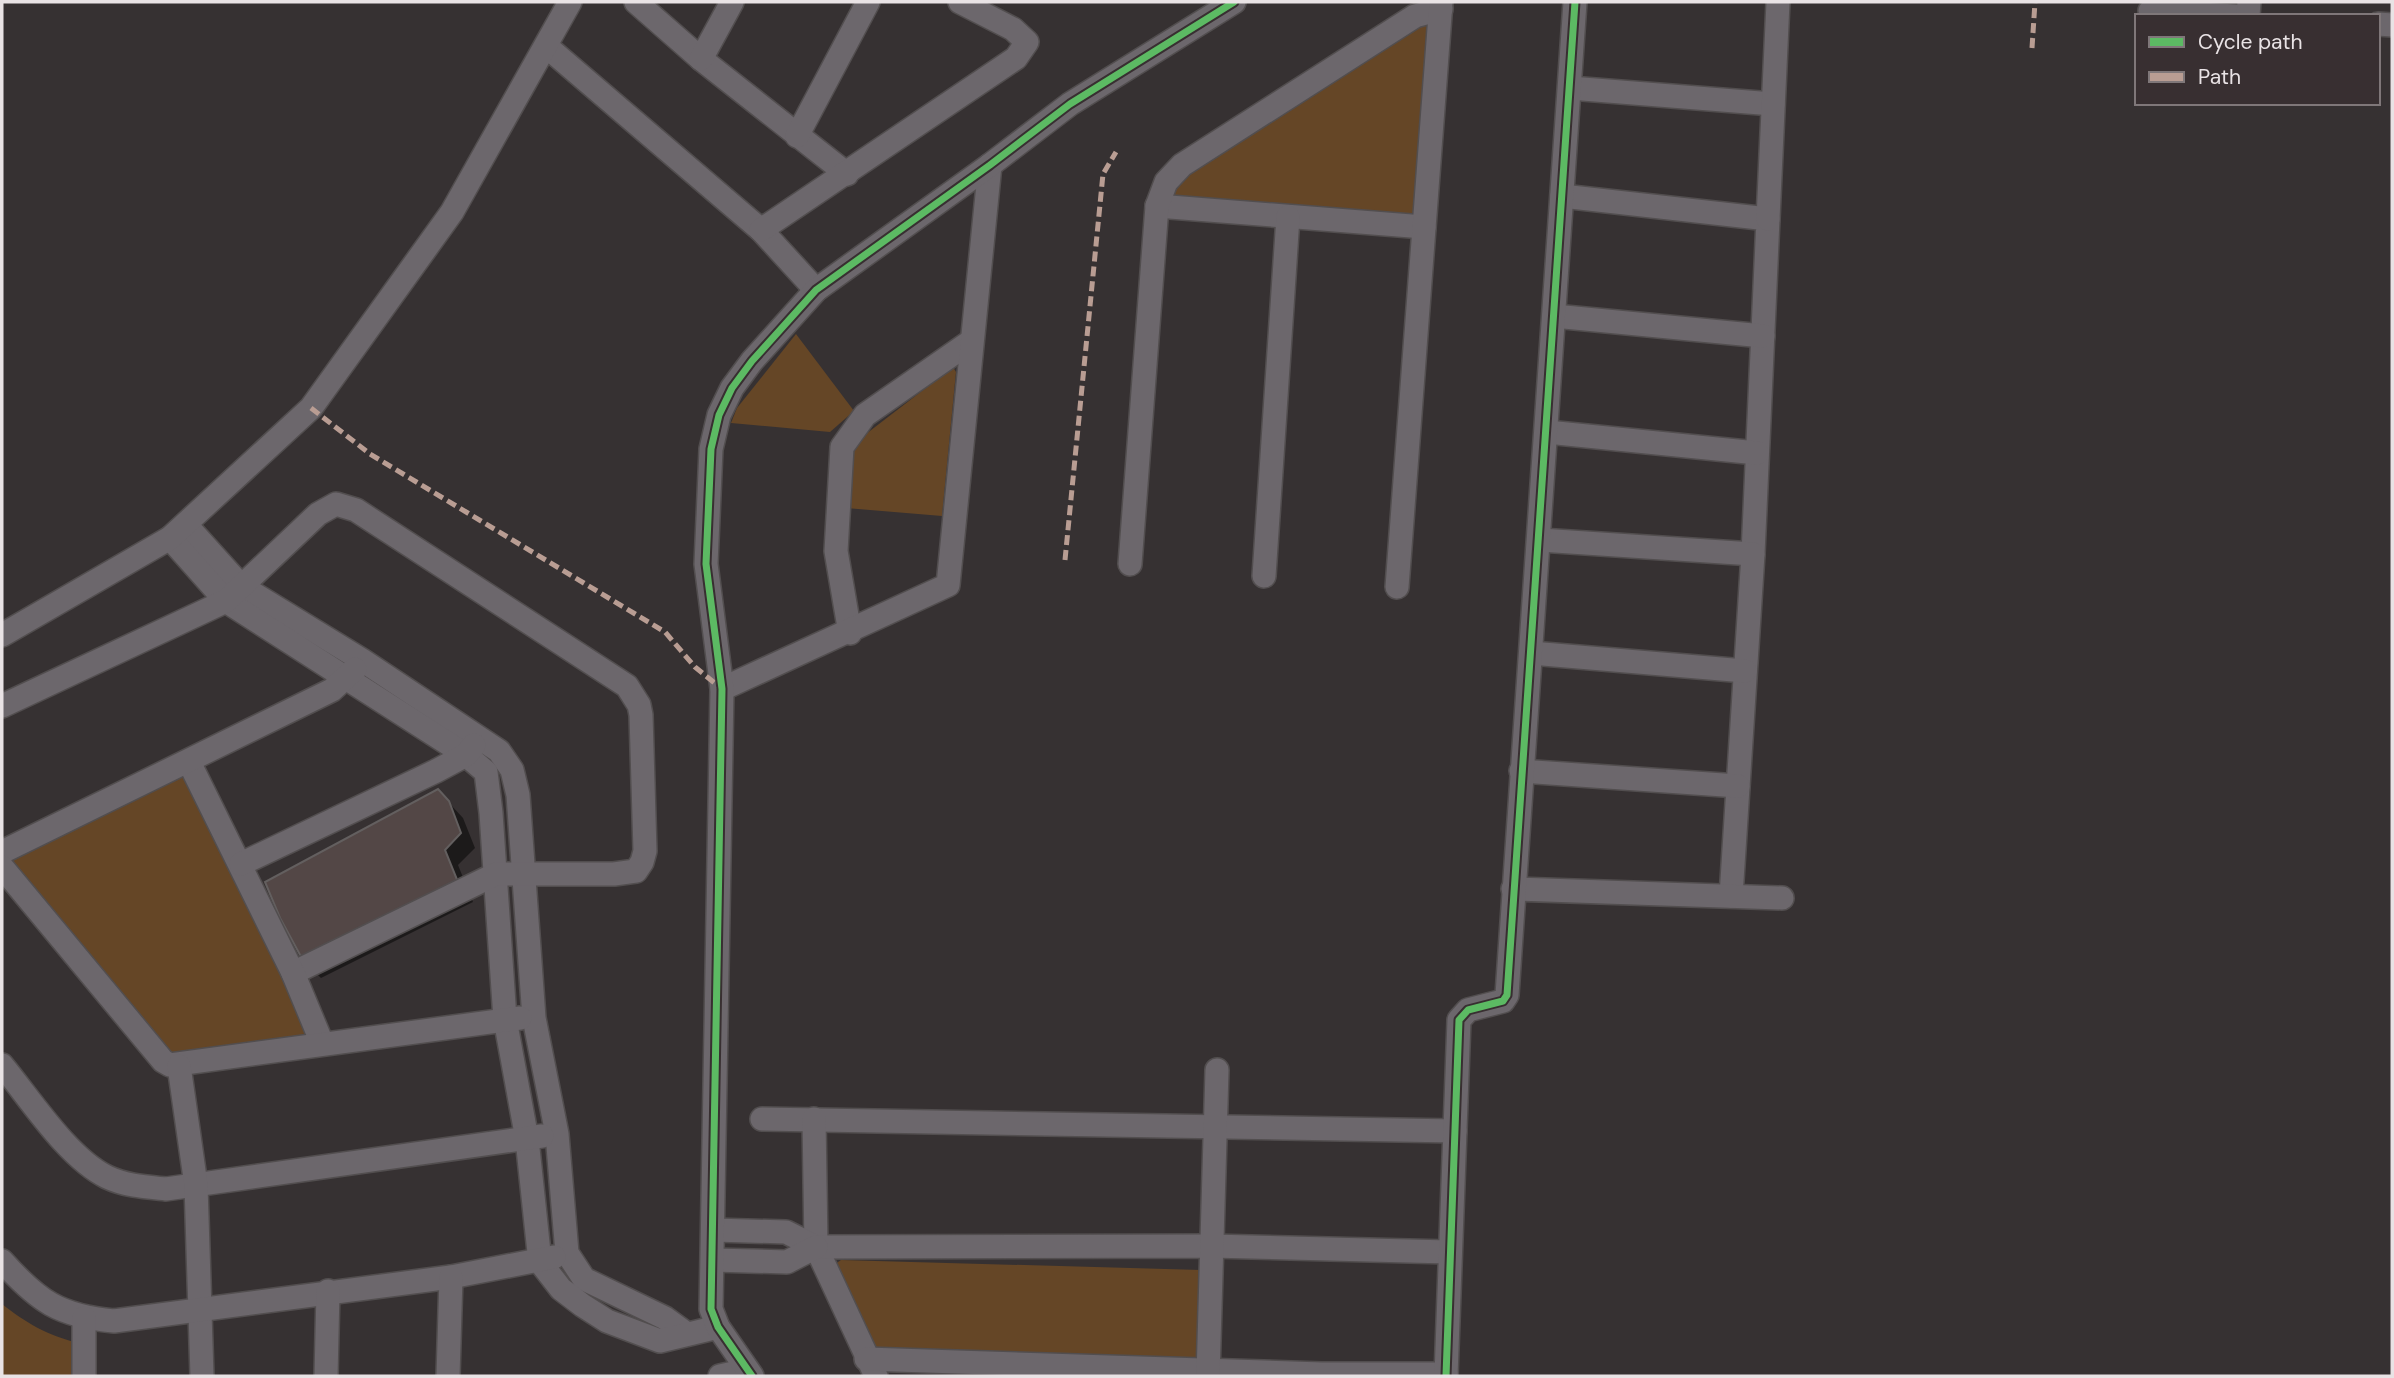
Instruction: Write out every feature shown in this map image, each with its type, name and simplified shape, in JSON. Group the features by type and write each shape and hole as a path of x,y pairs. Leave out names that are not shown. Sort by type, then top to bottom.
{"street":[{"path":"2,635 178,532 311,408 452,212 570,2"},
{"path":"636,2 701,60 847,174"},
{"path":"701,60 732,2"},
{"path":"797,136 868,2"},
{"path":"761,230 1016,58 1027,42 1013,29 960,2"},
{"path":"720,1376 750,1373 710,1310 714,1230 712,1117 722,689 706,564 711,449 719,415 732,388 752,361 816,289 990,165 1070,104 1234,2"},
{"path":"814,1119 816,1247 871,1368 1446,1375 1459,1020 1468,1010 1503,1001 1507,995 1575,2"},
{"path":"1731,896 1753,554 1778,2"},
{"path":"1130,564 1157,206 1166,182 1182,165 1415,16 1441,6 1397,587"},
{"path":"2150,9 2211,14"},
{"path":"546,46 761,230 816,289"},
{"path":"1570,88 1773,104"},
{"path":"722,689 850,633 948,585 970,342 990,165"},
{"path":"1562,196 1768,219"},
{"path":"1157,206 1424,228"},
{"path":"1264,576 1288,217"},
{"path":"1554,316 1763,336"},
{"path":"850,633 836,551 842,447 865,415 970,342"},
{"path":"1547,432 1757,453"},
{"path":"2,706 234,594 326,508 347,505 627,686 639,705 641,715 642,862 636,871 496,874 293,973"},
{"path":"178,532 234,594 346,680 472,746 499,751 512,770 518,795 521,874 534,1018 557,1134 567,1252 584,1279 665,1318 687,1334"},
{"path":"1540,540 1753,554"},
{"path":"234,594 362,660 472,746 486,772 496,874 505,1019 527,1139 540,1262 561,1289 607,1321 660,1341 718,1326"},
{"path":"1531,653 1745,671"},
{"path":"2,852 332,690 346,680 362,660"},
{"path":"241,864 472,746"},
{"path":"189,762 293,973 322,1043"},
{"path":"1521,771 1738,786"},
{"path":"2,867 163,1061 178,1066 322,1043 505,1019 534,1018"},
{"path":"1513,889 1782,898"},
{"path":"2,1065 81,1160 106,1177 130,1185 166,1189 557,1134"},
{"path":"178,1066 196,1185 202,1376"},
{"path":"1208,1373 1217,1070"},
{"path":"762,1119 1455,1131"},
{"path":"714,1230 786,1232 816,1247 1211,1246 1449,1252"},
{"path":"713,1260 787,1262 816,1247"},
{"path":"2,1261 28,1290 51,1307 84,1318 114,1321 451,1277 540,1262 567,1252"},
{"path":"448,1376 451,1277"},
{"path":"326,1376 328,1291"},
{"path":"84,1318 84,1376"}],"shaded area":[{"path":"1419,23 1431,26 1417,218 1176,204 1170,194 1188,172"},
{"path":"796,334 854,411 830,432 731,423 737,408"},
{"path":"953,367 956,372 942,516 846,508 853,444"},
{"path":"185,773 315,1037 169,1061 4,864"},
{"path":"841,1260 1201,1270 1196,1376 873,1365 831,1267"},
{"path":"2,1304 37,1328 78,1343 77,1376 2,1376"}],"building":[{"path":"438,789 449,801 461,833 445,850 460,887 305,964 280,918 265,882"}],"marked path":[{"path":"2032,48 2035,2"},
{"path":"1065,560 1103,174 1116,152"},
{"path":"311,408 370,454 665,632 695,667 722,689"}],"cycle path":[{"path":"752,1376 718,1327 711,1309 722,689 706,564 711,449 719,415 732,388 752,361 816,290 1070,104 1234,2"},
{"path":"1446,1376 1459,1020 1468,1010 1503,1001 1507,995 1575,2"}]}
